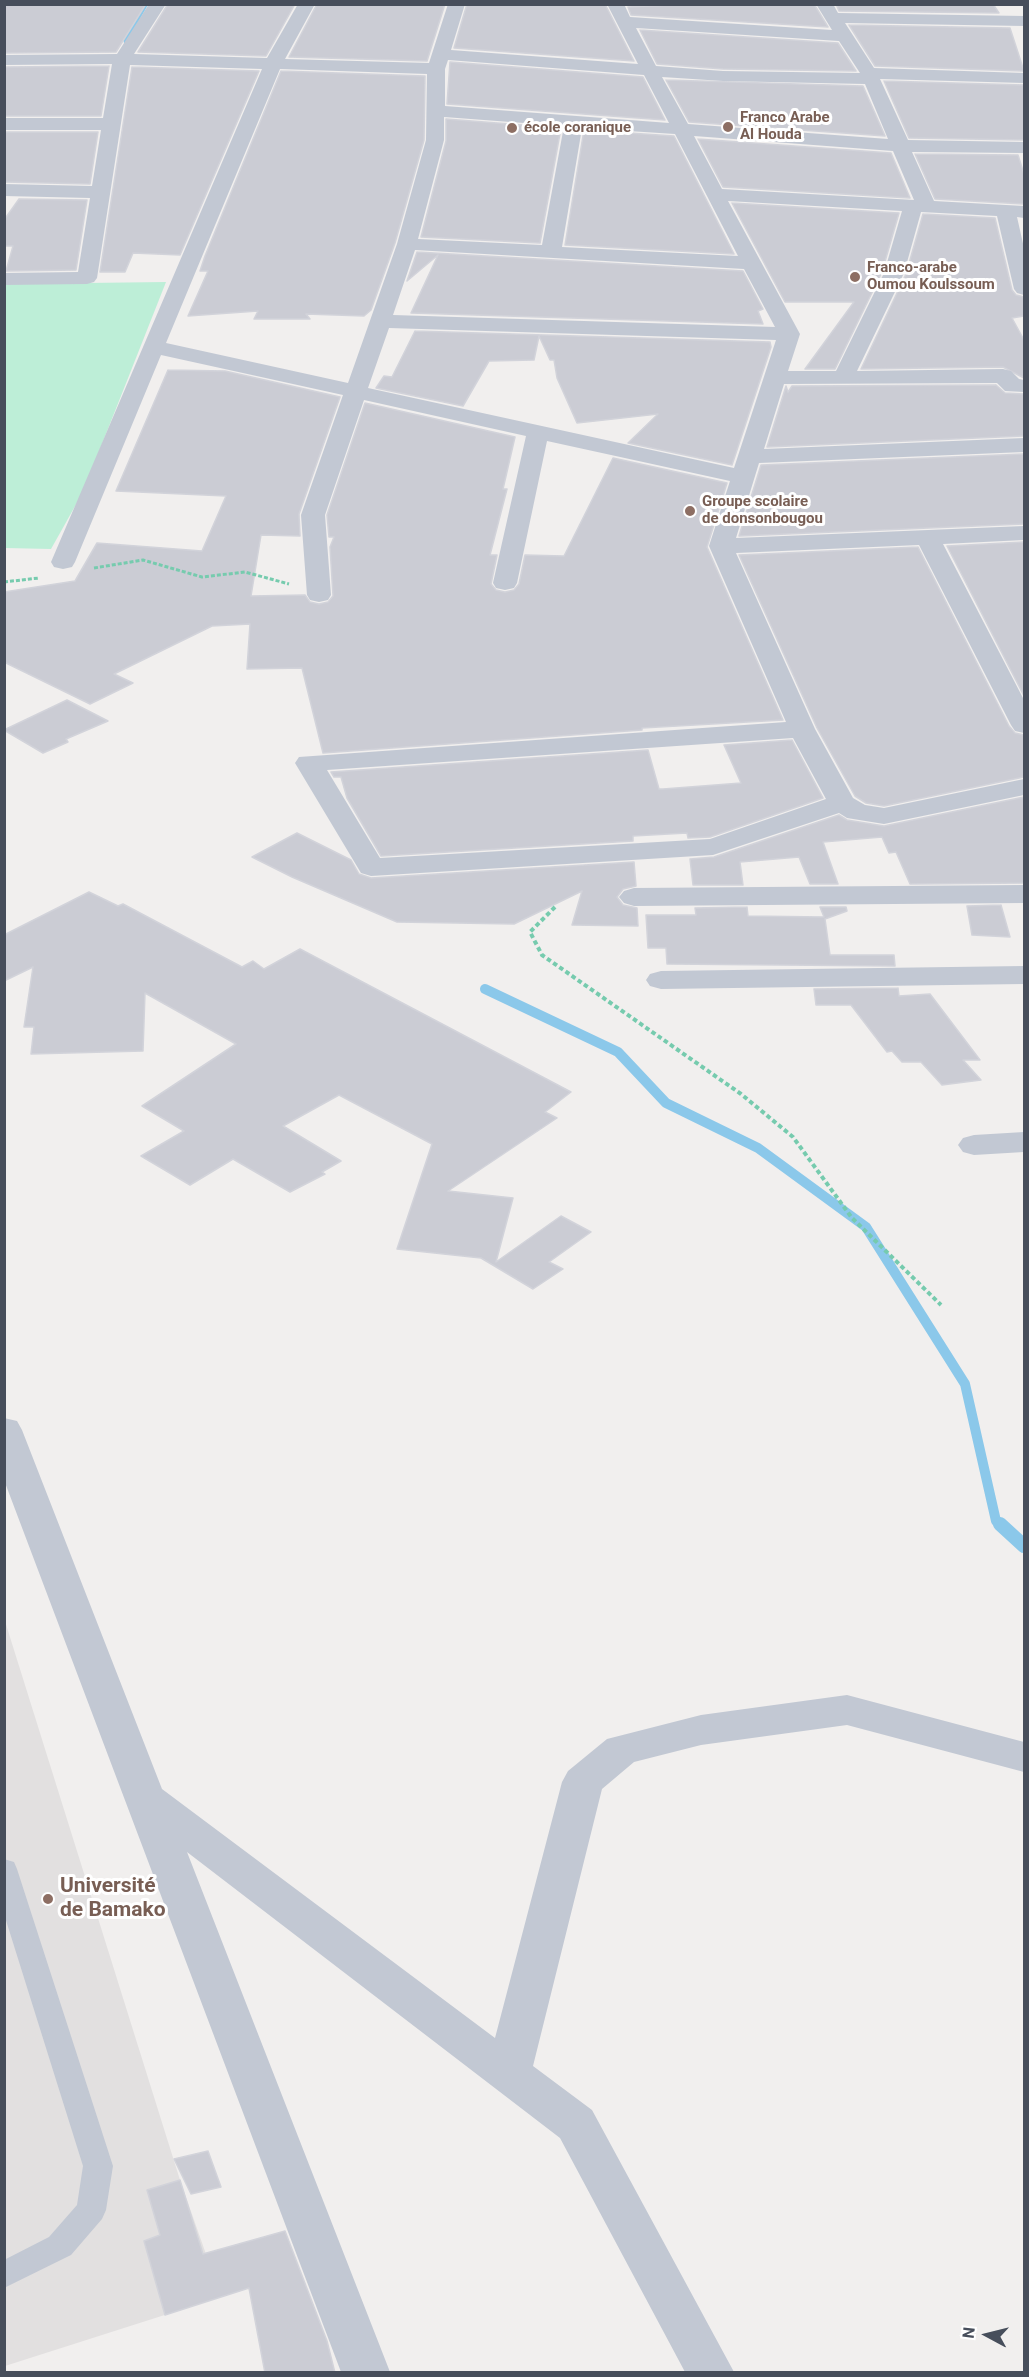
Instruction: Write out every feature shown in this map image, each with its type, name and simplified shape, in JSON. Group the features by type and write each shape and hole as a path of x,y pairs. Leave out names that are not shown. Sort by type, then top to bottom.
{"street":[{"path":"4,279 87,278 122,59 158,4"},
{"path":"55,569 154,347 273,64 307,4"},
{"path":"318,592 313,515 407,244 435,140 438,62 457,4"},
{"path":"615,4 789,334 721,546 802,729 842,803 857,812 884,816 1024,787"},
{"path":"829,11 1024,21"},
{"path":"829,11 870,76 902,146 920,206 894,273 843,378"},
{"path":"624,22 845,36"},
{"path":"4,60 122,59 273,64 438,62 649,70 723,76 1024,78"},
{"path":"435,111 902,146 1024,147"},
{"path":"550,252 574,122"},
{"path":"4,124 112,124"},
{"path":"4,190 101,192"},
{"path":"715,195 1015,211 1024,289"},
{"path":"407,244 751,263"},
{"path":"381,321 789,334"},
{"path":"154,347 538,431 746,466 1024,446"},
{"path":"775,378 1018,384"},
{"path":"505,583 538,431"},
{"path":"721,546 1024,533"},
{"path":"927,536 1024,725"},
{"path":"802,729 309,763 371,867 713,847 842,803"},
{"path":"634,897 1024,894"},
{"path":"661,980 1024,975"},
{"path":"974,1145 1024,1142"},
{"path":"4,1430 365,2373"},
{"path":"509,2072 583,1782 621,1750 701,1730 847,1710 1024,1758"},
{"path":"145,1798 576,2124 710,2373"}],"lane":[{"path":"4,1869 98,2166 91,2210 76,2228 60,2246 4,2275"}],"path":[{"path":"88,569 143,560 202,577 245,572 318,592"},
{"path":"4,582 55,569"},
{"path":"555,907 530,932 542,955 741,1094 793,1137 852,1218 941,1305"}],"shaded area":[{"name":"Université de Bamako","path":"4,1618 180,2180 221,2297 5,2366"}],"green space":[{"path":"166,282 83,492 51,549 5,548 4,284"}],"building":[{"path":"4,4 146,4 116,52 4,53"},
{"path":"168,4 295,4 266,56 138,52"},
{"path":"317,4 445,4 427,61 289,57"},
{"path":"467,4 605,4 634,61 454,48"},
{"path":"693,4 814,4 828,27 631,15 628,7"},
{"path":"836,4 993,4 999,13 839,11"},
{"path":"849,25 1010,28 1024,71 875,66"},
{"path":"640,30 838,43 856,71 723,69 657,64"},
{"path":"450,62 643,77 665,120 447,104"},
{"path":"109,66 101,116 4,116 4,67"},
{"path":"132,67 259,71 180,255 133,253 125,272 100,272"},
{"path":"281,71 425,76 424,140 395,243 371,310 364,316 306,314 310,319 254,319 258,311 188,316 208,271 200,271 205,256"},
{"path":"666,80 863,86 885,136 689,122"},
{"path":"884,81 1024,85 1024,140 909,138"},
{"path":"446,119 561,128 540,243 421,237 446,141"},
{"path":"584,130 674,136 734,254 565,245"},
{"path":"4,132 98,132 90,184 4,182"},
{"path":"698,139 891,153 910,198 723,187"},
{"path":"915,154 1018,155 1024,174 1024,204 935,199"},
{"path":"19,199 87,200 76,270 6,271 13,246 4,246 4,220"},
{"path":"732,203 899,213 882,272 835,369 805,369 854,302 785,302"},
{"path":"923,214 995,218 1012,290 1016,295 1024,297 1024,316 1012,318 1024,340 1024,378 1003,367 861,369 906,274"},
{"path":"417,252 743,271 763,309 758,311 763,324 411,313 438,255 407,281"},
{"path":"415,331 770,342 771,347 732,465 628,443 658,414 577,423 557,378 554,360 550,360 539,336 534,360 489,361 463,406 376,388 384,376 392,377"},
{"path":"168,370 225,371 340,397 299,514 300,536 261,535 251,596 305,595 310,602 319,604 328,602 333,596 330,547 334,537 329,537 327,515 365,403 515,437 503,489 507,489 490,555 497,555 491,584 496,590 505,592 514,590 519,584 525,555 564,556 613,458 727,483 707,547 783,720 642,728 642,730 323,753 302,668 247,669 250,624 212,626 114,674 133,683 90,704 4,662 4,592 75,581 97,543 202,551 226,496 116,491"},
{"path":"996,385 1005,393 1024,394 1024,436 767,447 786,386 788,392 792,386"},
{"path":"1024,454 1024,524 739,536 761,465"},
{"path":"1024,542 1024,696 947,546"},
{"path":"918,547 1009,726 1015,733 1024,735 1024,777 884,806 866,803 855,796 817,728 739,555"},
{"path":"67,700 108,721 66,739 68,742 43,753 4,730"},
{"path":"792,740 823,798 710,837 688,838 687,833 633,836 633,841 381,856 347,798 341,777 334,777 331,772 648,750 659,789 663,789 741,783 724,745"},
{"path":"1024,797 1024,883 910,884 896,852 889,853 882,837 823,842 838,884 810,884 799,857 740,862 743,885 693,885 690,859 714,857 839,815 847,820 884,826"},
{"path":"297,833 351,860 359,874 371,878 634,862 636,886 623,889 617,897 623,905 637,908 638,926 572,925 582,891 514,924 397,922 292,877 252,857"},
{"path":"89,892 118,906 123,904 242,967 253,961 264,969 300,949 571,1092 545,1112 557,1118 448,1191 513,1198 496,1262 561,1216 591,1232 549,1262 563,1269 533,1289 481,1258 397,1249 432,1144 339,1095 283,1126 341,1161 322,1172 325,1174 290,1192 233,1159 190,1185 141,1156 184,1131 142,1106 236,1044 145,993 143,1051 31,1054 34,1027 24,1027 33,967 4,981 4,935"},
{"path":"1001,905 1010,937 972,935 967,906"},
{"path":"747,907 748,916 824,917 820,907 846,907 847,911 825,919 830,955 894,955 895,966 667,964 666,948 648,948 646,915 696,915 695,908"},
{"path":"898,988 899,996 930,994 980,1060 963,1060 981,1080 942,1085 921,1062 902,1062 892,1051 887,1052 851,1005 816,1005 814,989"},
{"path":"208,2151 221,2187 191,2194 174,2159"},
{"path":"180,2180 203,2254 285,2231 327,2341 335,2373 265,2373 249,2288 165,2315 144,2241 160,2235 147,2190"}],"waterway":[{"path":"129,52 126,38 145,4"},
{"path":"485,989 618,1052 666,1103 758,1148 866,1227 965,1384 996,1521 1001,1526"},
{"path":"1000,1524 1024,1546"}],"place":[{"name":"Franco Arabe Al Houda","path":"728,127"},
{"name":"école coranique","path":"512,128"},
{"name":"Franco-arabe Oumou Koulssoum","path":"855,277"},
{"name":"Groupe scolaire de donsonbougou","path":"690,511"},
{"name":"Université de Bamako","path":"48,1899"}]}
